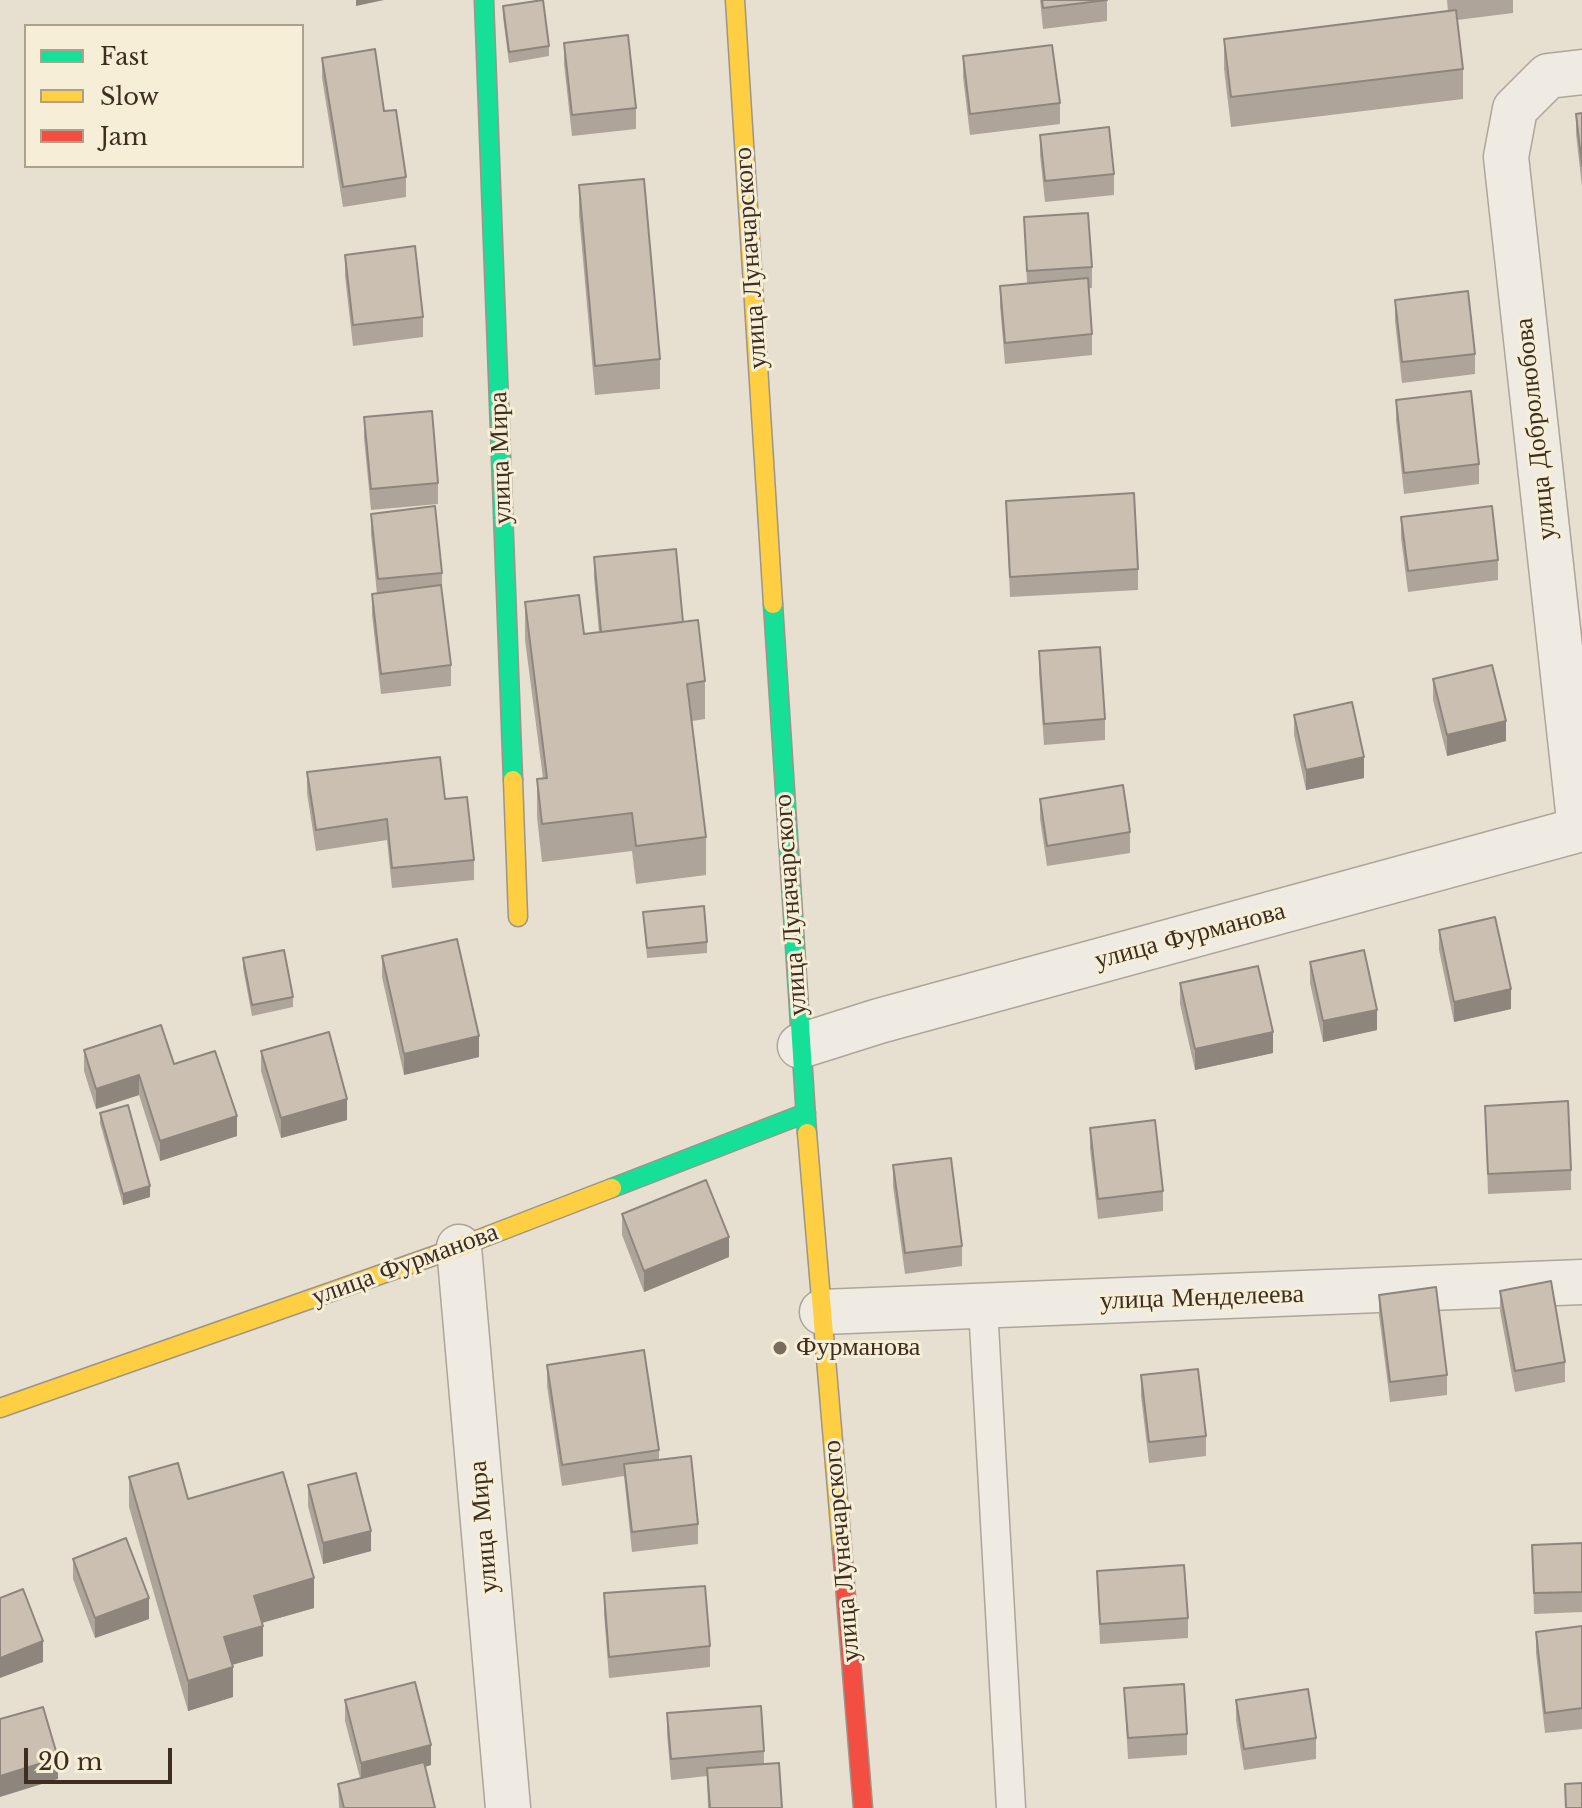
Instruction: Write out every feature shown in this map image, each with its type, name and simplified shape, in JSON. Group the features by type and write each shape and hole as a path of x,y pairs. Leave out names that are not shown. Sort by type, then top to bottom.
{"main road":[{"name":"улица Мира","path":"484,0 518,917"},
{"name":"улица Луначарского","path":"735,0 800,1046 863,1808"},
{"name":"улица Фурманова","path":"0,1408 459,1247 806,1113"}],"street":[{"name":"улица Добролюбова","path":"1581,829 1506,157 1515,109 1548,76 1582,72"},
{"name":"улица Фурманова","path":"800,1046 879,1021 1581,829"},
{"name":"улица Мира","path":"459,1247 508,1808"},
{"name":"улица Менделеева","path":"822,1312 1582,1282"}],"lane":[{"path":"983,1307 1011,1808"}],"building":[{"path":"543,0 549,46 509,52 503,6"},
{"path":"1042,0 1107,0 1043,8"},
{"path":"1456,10 1463,69 1231,97 1224,39"},
{"path":"628,35 636,108 572,115 564,43"},
{"path":"1052,45 1060,103 970,114 963,56"},
{"path":"375,49 384,111 396,110 406,177 343,187 322,58"},
{"path":"1582,113 1582,166 1576,114"},
{"path":"1109,127 1114,174 1045,181 1040,135"},
{"path":"644,179 660,359 595,366 579,185"},
{"path":"1088,213 1092,267 1027,271 1024,217"},
{"path":"415,246 423,317 353,325 345,255"},
{"path":"1088,278 1092,334 1005,343 1000,286"},
{"path":"1468,291 1475,354 1402,362 1395,300"},
{"path":"1471,391 1479,464 1404,473 1396,400"},
{"path":"432,411 438,483 371,489 364,417"},
{"path":"1134,493 1138,569 1010,577 1006,501"},
{"path":"435,506 442,573 378,579 371,514"},
{"path":"1492,506 1498,560 1408,571 1401,517"},
{"path":"676,549 683,622 601,632 594,557"},
{"path":"441,585 451,665 381,674 372,594"},
{"path":"579,595 584,634 698,620 705,681 687,684 706,837 636,846 632,813 542,824 537,779 547,778 525,602"},
{"path":"1100,647 1105,719 1044,724 1039,651"},
{"path":"1492,665 1506,721 1447,735 1433,679"},
{"path":"1352,702 1364,757 1306,770 1294,715"},
{"path":"440,757 445,799 467,797 474,860 392,868 387,819 316,830 307,772"},
{"path":"1123,785 1130,832 1047,846 1040,799"},
{"path":"704,906 707,942 647,948 643,912"},
{"path":"1495,917 1511,989 1454,1002 1439,930"},
{"path":"457,939 479,1036 404,1054 382,956"},
{"path":"284,950 293,997 252,1005 243,958"},
{"path":"1364,950 1377,1010 1323,1021 1310,962"},
{"path":"1258,966 1273,1032 1195,1049 1180,983"},
{"path":"161,1025 174,1064 215,1051 237,1116 160,1141 139,1075 96,1089 84,1050"},
{"path":"329,1032 347,1099 281,1118 261,1051"},
{"path":"1568,1101 1571,1170 1488,1174 1485,1106"},
{"path":"128,1105 150,1186 123,1194 100,1113"},
{"path":"1155,1120 1163,1191 1098,1199 1090,1128"},
{"path":"951,1158 962,1246 905,1253 893,1165"},
{"path":"706,1180 729,1237 644,1271 622,1214"},
{"path":"1551,1281 1565,1362 1515,1371 1500,1291"},
{"path":"1436,1287 1447,1375 1390,1382 1379,1295"},
{"path":"644,1350 659,1450 562,1465 547,1365"},
{"path":"1198,1369 1206,1436 1149,1442 1141,1375"},
{"path":"691,1456 698,1524 632,1532 624,1464"},
{"path":"178,1463 188,1499 283,1472 314,1578 254,1596 263,1626 224,1637 233,1667 188,1681 129,1477"},
{"path":"356,1473 371,1531 323,1543 308,1485"},
{"path":"126,1538 149,1598 95,1618 73,1559"},
{"path":"1582,1543 1582,1592 1534,1593 1532,1545"},
{"path":"1184,1565 1188,1618 1100,1624 1097,1571"},
{"path":"705,1586 710,1646 609,1657 604,1593"},
{"path":"23,1589 43,1641 0,1658 0,1598"},
{"path":"1582,1626 1582,1708 1545,1713 1536,1632"},
{"path":"415,1682 431,1745 361,1763 345,1700"},
{"path":"1184,1684 1187,1734 1128,1738 1124,1688"},
{"path":"1308,1689 1316,1738 1244,1749 1236,1700"},
{"path":"761,1706 764,1751 671,1759 667,1713"},
{"path":"43,1707 58,1758 0,1776 0,1719"},
{"path":"424,1762 435,1808 344,1808 338,1784"},
{"path":"779,1763 782,1808 710,1808 707,1768"},
{"path":"1582,1783 1582,1808 1566,1808 1565,1784"}],"traffic: fast":[{"path":"484,0 513,780"},
{"path":"773,604 807,1133"},
{"path":"612,1188 806,1113"}],"traffic: slow":[{"path":"735,0 773,604"},
{"path":"513,780 518,917"},
{"path":"807,1133 842,1548"},
{"path":"0,1408 459,1247 612,1188"}],"traffic: jam":[{"path":"842,1548 863,1808"}],"place":[{"name":"Фурманова","path":"780,1348"}]}
